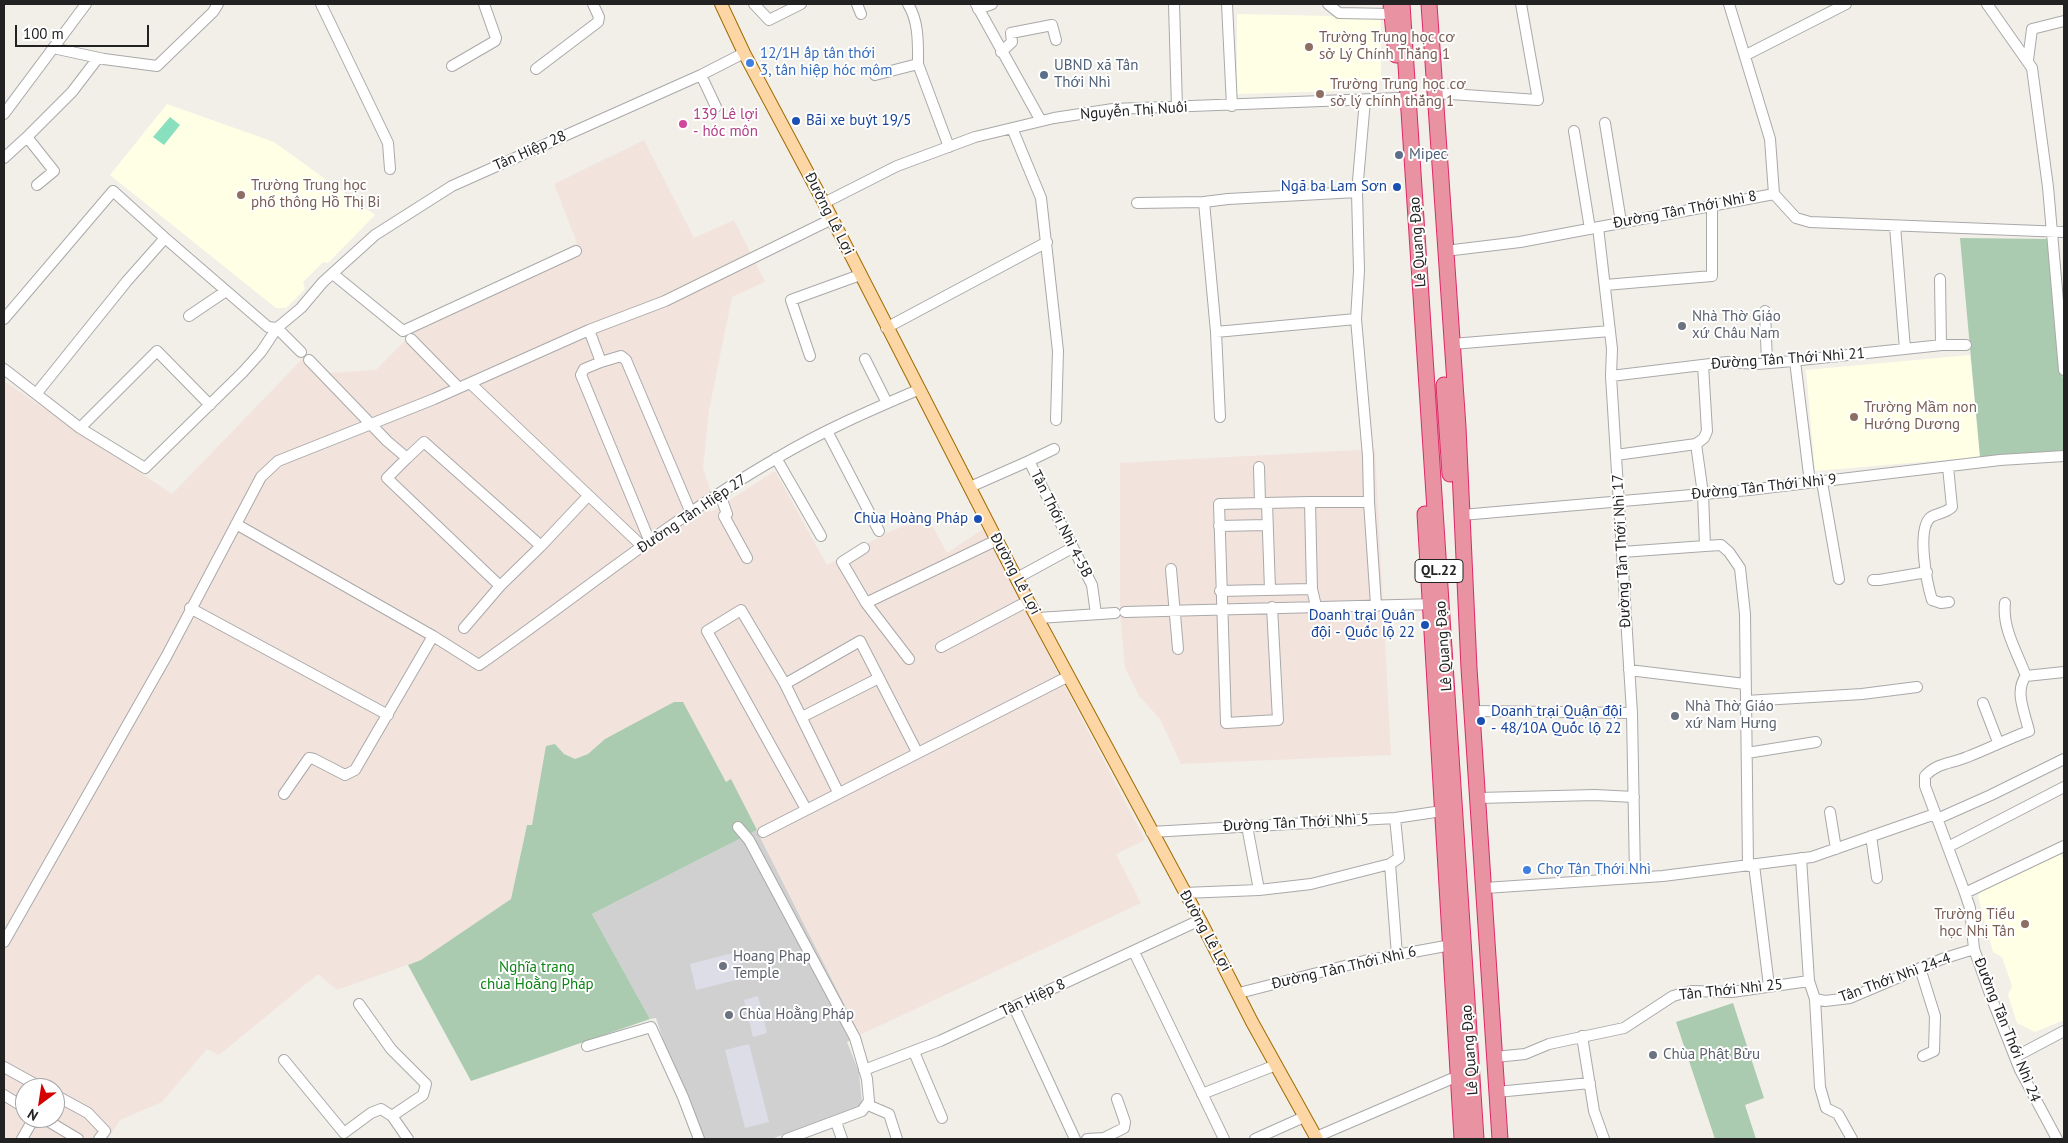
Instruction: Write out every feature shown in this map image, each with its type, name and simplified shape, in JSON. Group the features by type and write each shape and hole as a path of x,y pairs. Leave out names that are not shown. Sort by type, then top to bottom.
{"highway":[{"name":"Lê Quang Đạo","path":"1420,4 1431,94 1452,344 1500,1139"},
{"name":"Lê Quang Đạo","path":"1429,4 1431,94 1491,1139"},
{"name":"Lê Quang Đạo","path":"1395,7 1404,98 1436,604 1476,1139"},
{"path":"1404,98 1431,94"},
{"name":"Lê Quang Đạo","path":"1436,604 1442,812 1462,1139"}],"main road":[{"name":"Đường Lê Lợi","path":"721,4 744,53 824,203 886,328 920,389 1028,601 1276,1065 1317,1138"}],"street":[{"path":"4,114 86,4"},
{"path":"53,48 98,58 157,66 213,12 218,4"},
{"path":"321,4 388,143 390,169"},
{"path":"452,66 495,41 496,38 484,4"},
{"path":"536,69 598,22 599,17 593,4"},
{"path":"754,4 769,20 801,4"},
{"path":"857,4 862,14"},
{"path":"908,4 916,20 918,64 949,147"},
{"path":"992,4 977,7 1041,121"},
{"path":"1174,4 1177,108"},
{"path":"1227,4 1232,106"},
{"path":"1328,4 1339,14 1395,7"},
{"path":"1431,94 1538,100 1521,4"},
{"path":"1746,55 1846,4"},
{"path":"1987,4 2028,60 2036,91 2064,370"},
{"path":"1732,5 1770,139 1774,194"},
{"path":"2028,60 2032,29 2036,26 2064,21"},
{"path":"1001,52 1012,42 1011,33 1052,25 1056,40"},
{"name":"Tân Hiệp 28","path":"80,428 145,468 186,430 261,352 277,328 301,308 332,274 375,235 452,186 701,75 744,53"},
{"path":"4,158 27,138 72,92 98,58"},
{"path":"875,75 918,64"},
{"path":"701,75 716,107"},
{"name":"Nguyễn Thị Nuôi","path":"824,203 897,166 949,147 1041,121 1113,110 1404,98"},
{"path":"1365,100 1357,192 1359,270 1356,319 1368,456 1376,605"},
{"path":"1605,124 1621,222"},
{"path":"1012,128 1041,198 1058,351 1056,420"},
{"name":"Đường Tân Thới Nhì 17","path":"1574,131 1605,285 1610,331 1611,376 1632,713 1636,876"},
{"path":"27,138 54,171 36,185"},
{"path":"4,319 113,190 226,291 268,327 277,328 301,352"},
{"path":"1137,203 1204,202 1357,192"},
{"name":"Đường Tân Thới Nhì 8","path":"1445,251 1520,242 1774,194 1799,220 1895,226 2064,232"},
{"path":"1204,202 1216,332 1220,416"},
{"path":"1605,285 1712,276 1712,205"},
{"path":"4,942 166,657 190,608 261,478 278,460 459,388 589,330 665,301 832,219"},
{"path":"1895,226 1905,349"},
{"path":"36,394 127,281 165,238"},
{"path":"886,328 1047,242"},
{"path":"332,274 403,330 576,251"},
{"path":"810,356 791,300 860,275"},
{"path":"1940,279 1941,345"},
{"path":"189,316 226,291"},
{"path":"1765,311 1767,363"},
{"path":"1216,332 1356,319"},
{"path":"589,330 601,362"},
{"path":"1452,344 1610,331"},
{"path":"411,339 459,388"},
{"name":"Đường Tân Thới Nhì 21","path":"1611,376 1727,362 1767,363 1941,345 1966,345"},
{"path":"4,369 80,428 157,351 210,404"},
{"path":"647,545 581,375 584,369 621,356 626,360 691,514"},
{"path":"865,359 887,403"},
{"path":"309,360 387,441 407,458"},
{"path":"1795,361 1810,483"},
{"path":"1616,455 1696,444 1704,438 1707,431 1703,365"},
{"path":"470,383 588,496 647,545"},
{"name":"Đường Tân Hiệp 27","path":"433,636 479,665 544,621 691,514 776,458 827,431 920,389"},
{"path":"827,431 879,531"},
{"path":"500,586 387,478 407,458 424,442 541,546"},
{"path":"1696,444 1703,494 1705,546"},
{"name":"Tân Thới Nhì 4-5B","path":"1054,449 1029,461 1092,586 1096,614"},
{"name":"Đường Tân Thới Nhì 9","path":"1462,515 1703,494 1822,482 2000,460 2064,456"},
{"path":"776,458 822,536"},
{"path":"970,487 1029,461"},
{"path":"1259,467 1263,503 1268,525 1270,590"},
{"path":"1948,467 1952,507 1931,517 1924,525 1924,552 1932,600 1941,603 1949,602"},
{"path":"1822,482 1839,579"},
{"path":"720,494 727,514 724,516 747,558"},
{"path":"464,628 500,586 588,496"},
{"path":"1310,502 1312,589 1316,606"},
{"path":"1272,607 1278,720 1226,722 1220,591 1219,504 1369,502"},
{"path":"236,524 433,636 388,715 351,774 345,775 309,758 284,794"},
{"path":"1219,526 1268,525"},
{"path":"866,603 997,540"},
{"path":"1622,552 1721,545 1729,552 1740,568 1745,614 1745,684 1751,866 1769,986"},
{"path":"864,548 842,562 866,603 909,659"},
{"path":"1017,578 1072,548"},
{"path":"1171,569 1178,649"},
{"path":"1873,580 1927,572"},
{"path":"1220,591 1312,589"},
{"path":"941,647 1028,601"},
{"path":"2005,603 2003,613 2005,624 2026,676 2064,672"},
{"path":"1038,618 1174,610 1436,604"},
{"path":"190,608 388,715"},
{"path":"806,809 707,631 741,610 785,684 838,792"},
{"path":"785,684 860,641 917,752"},
{"path":"1629,670 1745,684"},
{"path":"763,832 838,792 1069,676"},
{"name":"Đường Tân Thới Nhì 24","path":"2026,676 2020,683 2019,690 2029,731 1998,742 1967,758 1933,767 1925,776 1925,786 1970,908 1974,949 2015,1057 2042,1115 2057,1139"},
{"path":"802,717 879,678"},
{"path":"1746,701 1862,694 1917,687"},
{"path":"1983,703 1998,742"},
{"path":"1473,711 1632,713"},
{"path":"1747,753 1816,742"},
{"path":"1485,888 1636,876 1663,876 1801,858 1836,849 1871,836 1936,817 1991,796 2064,759"},
{"path":"1948,847 2064,787"},
{"path":"1479,798 1634,797"},
{"name":"Đường Tân Thới Nhì 5","path":"1151,832 1395,818 1442,812"},
{"path":"1830,812 1836,849"},
{"path":"1184,892 1259,890 1311,884 1390,864 1399,858 1395,818"},
{"path":"1246,826 1259,890"},
{"path":"738,827 749,840 854,1038 864,1070 869,1095 868,1105 855,1115 787,1139"},
{"path":"1871,836 1877,878"},
{"path":"1965,893 2064,846"},
{"path":"1801,858 1809,981 1815,999 1820,1087 1826,1108 1838,1114 1852,1139"},
{"path":"1390,864 1397,955"},
{"name":"Tân Hiệp 8","path":"864,1070 914,1052 1200,920"},
{"name":"Đường Tản Thới Nhì 6","path":"1239,993 1364,961 1450,945"},
{"name":"Tân Thới Nhì 24-4","path":"1815,999 1825,1001 1850,998 1920,968 1974,949"},
{"path":"1134,952 1224,1139"},
{"path":"1920,968 1935,1016 1934,1050 1923,1056"},
{"name":"Tân Thới Nhì 25","path":"1495,1057 1525,1054 1549,1044 1624,1028 1667,999 1691,991 1732,992 1809,981"},
{"path":"359,1004 391,1049 426,1084 423,1094 392,1116"},
{"path":"1014,1007 1075,1139"},
{"path":"587,1046 651,1027 683,1097 699,1139"},
{"path":"2015,1057 2064,1031"},
{"path":"1582,1036 1594,1111 1604,1139"},
{"path":"914,1052 942,1118"},
{"path":"284,1060 344,1133 372,1113 382,1109 392,1116 408,1139"},
{"path":"1202,1094 1276,1065"},
{"path":"4,1067 24,1078"},
{"path":"1317,1138 1458,1076"},
{"path":"1497,1092 1590,1083"},
{"path":"4,1095 15,1102"},
{"path":"1087,1139 1104,1138 1124,1128 1125,1122 1117,1099"},
{"path":"65,1100 88,1113 105,1131 99,1139"},
{"path":"868,1105 889,1114 898,1139"},
{"path":"1255,1139 1304,1117"},
{"path":"836,1122 842,1139"},
{"path":"22,1139 28,1128"},
{"path":"59,1128 78,1139"}],"shaded area":[{"name":"Trường Trung học cơ sở Lý Chính Thắng 1","path":"1237,14 1381,17 1381,78 1371,90 1237,94"},
{"name":"Trường Trung học phổ thông Hồ Thị Bi","path":"167,104 274,142 375,215 328,263 323,262 303,282 305,289 286,308 276,308 110,175"},
{"path":"644,140 694,238 734,220 765,282 732,297 709,410 703,468 712,494 706,504 711,512 775,471 827,565 893,530 928,518 947,553 983,529 1145,840 1116,854 1141,903 860,1035 731,780 726,782 683,703 605,739 588,754 575,759 564,754 555,744 532,826 527,825 511,899 421,960 337,990 318,974 219,1055 207,1049 162,1102 120,1120 108,1139 4,1139 4,381 172,494 308,353 328,373 376,370 414,331 577,243 554,184"},
{"path":"1970,355 1980,457 1815,471 1806,370"},
{"path":"1375,449 1391,755 1181,764 1160,719 1139,696 1125,668 1120,612 1120,463"},
{"name":"Hoang Phap Temple","path":"757,830 860,1035 847,1042 859,1072 862,1104 852,1111 771,1139 702,1139 669,1058 656,1018 650,1019 592,914"},
{"name":"Trường Tiểu học Nhị Tân","path":"2060,853 2064,861 2064,1020 2035,1032 2017,1023 2008,995 2012,986 2002,957 1993,952 1978,896 1980,892"},
{"path":"737,952 744,978 696,990 690,964"},
{"path":"758,996 767,1033 753,1037 744,1000"},
{"path":"749,1044 769,1122 745,1128 725,1050"}],"green space":[{"path":"170,117 180,125 164,145 153,137"},
{"path":"1960,238 2048,239 2064,389 2064,452 1980,457"},
{"name":"Nghĩa trang chùa Hoằng Pháp","path":"674,702 683,702 726,782 731,779 757,830 592,914 650,1019 471,1081 408,965 421,960 511,899 527,825 532,825 546,746 555,744 564,754 575,759 588,754 605,739"},
{"path":"1733,1003 1764,1098 1745,1105 1756,1139 1715,1139 1676,1022"}],"place":[{"name":"Trường Trung học cơ sở Lý Chính Thắng 1","path":"1309,47"},
{"name":"12/1H ấp tân thới 3, tân hiệp hóc môm","path":"750,63"},
{"name":"UBND xã Tân Thới Nhì","path":"1044,75"},
{"name":"Trường Trung học cơ sở lý chính thắng 1","path":"1320,94"},
{"name":"Bãi xe buýt 19/5","path":"796,121"},
{"name":"139 Lê lợi - hóc môn","path":"683,124"},
{"name":"Mipec","path":"1399,155"},
{"name":"Ngã ba Lam Sơn","path":"1397,187"},
{"name":"Trường Trung học phổ thông Hồ Thị Bi","path":"241,195"},
{"name":"Nhà Thờ Giáo xứ Châu Nam","path":"1682,326"},
{"name":"Trường Mầm non Hướng Dương","path":"1854,417"},
{"name":"Chùa Hoàng Pháp","path":"978,519"},
{"name":"Doanh trại Quân đội - Quốc lộ 22","path":"1425,625"},
{"name":"Nhà Thờ Giáo xứ Nam Hưng","path":"1675,716"},
{"name":"Doanh trại Quận đội - 48/10A Quốc lộ 22","path":"1481,721"},
{"name":"Chợ Tân Thới Nhì","path":"1527,870"},
{"name":"Trường Tiểu học Nhị Tân","path":"2025,924"},
{"name":"Hoang Phap Temple","path":"723,966"},
{"name":"Chùa Hoằng Pháp","path":"729,1015"},
{"name":"Chùa Phật Bửu","path":"1653,1055"}]}
